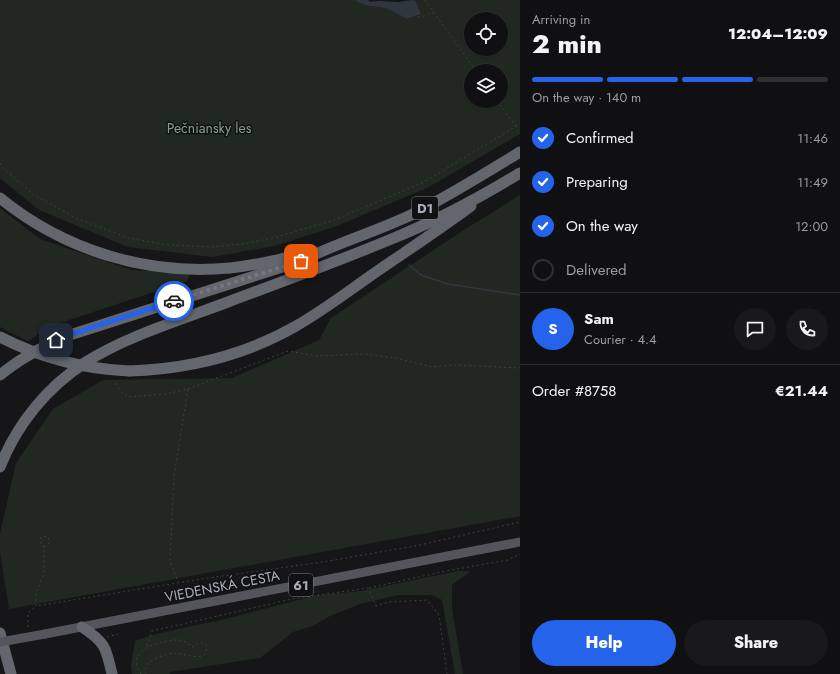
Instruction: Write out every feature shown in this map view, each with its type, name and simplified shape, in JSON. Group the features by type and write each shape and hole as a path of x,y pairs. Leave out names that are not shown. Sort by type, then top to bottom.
{"highway":[{"name":"D1","path":"323,250 381,229 412,215 470,183 520,152"},
{"path":"0,467 24,421 60,381 87,362 133,338 389,240 431,221 520,173"},
{"path":"0,337 32,352 64,362 96,368 128,371 166,369 212,360 254,347 277,336 316,313 459,215 491,190"},
{"path":"0,198 39,226 53,234 81,246 129,262 188,269 228,268 259,264 299,254 323,250"},
{"path":"0,375 28,355 56,340 301,261 323,250"},
{"path":"82,627 99,639 105,647 112,674"},
{"path":"0,633 11,674"}],"main road":[{"name":"VIEDENSKÁ CESTA","path":"0,642 520,542"}],"path":[{"path":"425,0 471,64"},
{"path":"418,17 425,16 433,12"},
{"path":"502,108 516,126"},
{"path":"0,163 3,168 34,195 78,219 128,238 168,245 211,248 273,238 334,220 424,182 520,124"},
{"path":"116,383 120,391 128,397 166,394 188,389 288,351 317,356 364,354 395,358 433,367 453,365 520,368"},
{"path":"178,583 170,561 173,492 174,476 188,389"},
{"path":"28,627 28,613 36,606 178,583 323,562 420,545 520,522"},
{"path":"36,606 36,594 44,573 44,548 40,542 41,537 47,536 49,543 44,548"},
{"path":"148,646 152,631 292,599 368,588 446,571 508,560 520,554"},
{"path":"368,588 376,606 388,602 428,600 440,615 447,674"},
{"path":"140,674 136,668 136,661 140,652 148,646 178,640 185,641 192,647 200,642 204,643 207,647 205,653 199,657 176,653 153,660 144,671 146,674"}],"green space":[{"name":"Pečniansky les","path":"0,0 355,0 364,5 387,9 407,19 421,14 415,0 520,0 520,134 429,187 337,226 275,246 212,257 128,247 39,210 0,178"},
{"path":"520,195 520,516 9,609 0,552 0,534 16,463 53,409 103,380 232,378 319,340 331,318 464,230"},
{"path":"0,208 40,239 131,270 190,273 187,281 51,326 28,341 0,327"},
{"path":"458,571 471,571 452,585 452,609 463,674 455,674 442,600 433,595 399,595 360,604 330,616 313,626 293,632 260,658 170,672 170,674 132,674 131,665 135,641 152,635 225,619 318,595 361,591"}],"shaded area":[{"path":"355,0 368,0 370,2 399,2 415,0 421,14 407,19 387,9 364,5"}],"waterway":[{"path":"409,265 421,275 448,284 520,295"}],"way so far":[{"path":"174,301 301,261"}],"route":[{"path":"56,340 174,301"}]}
